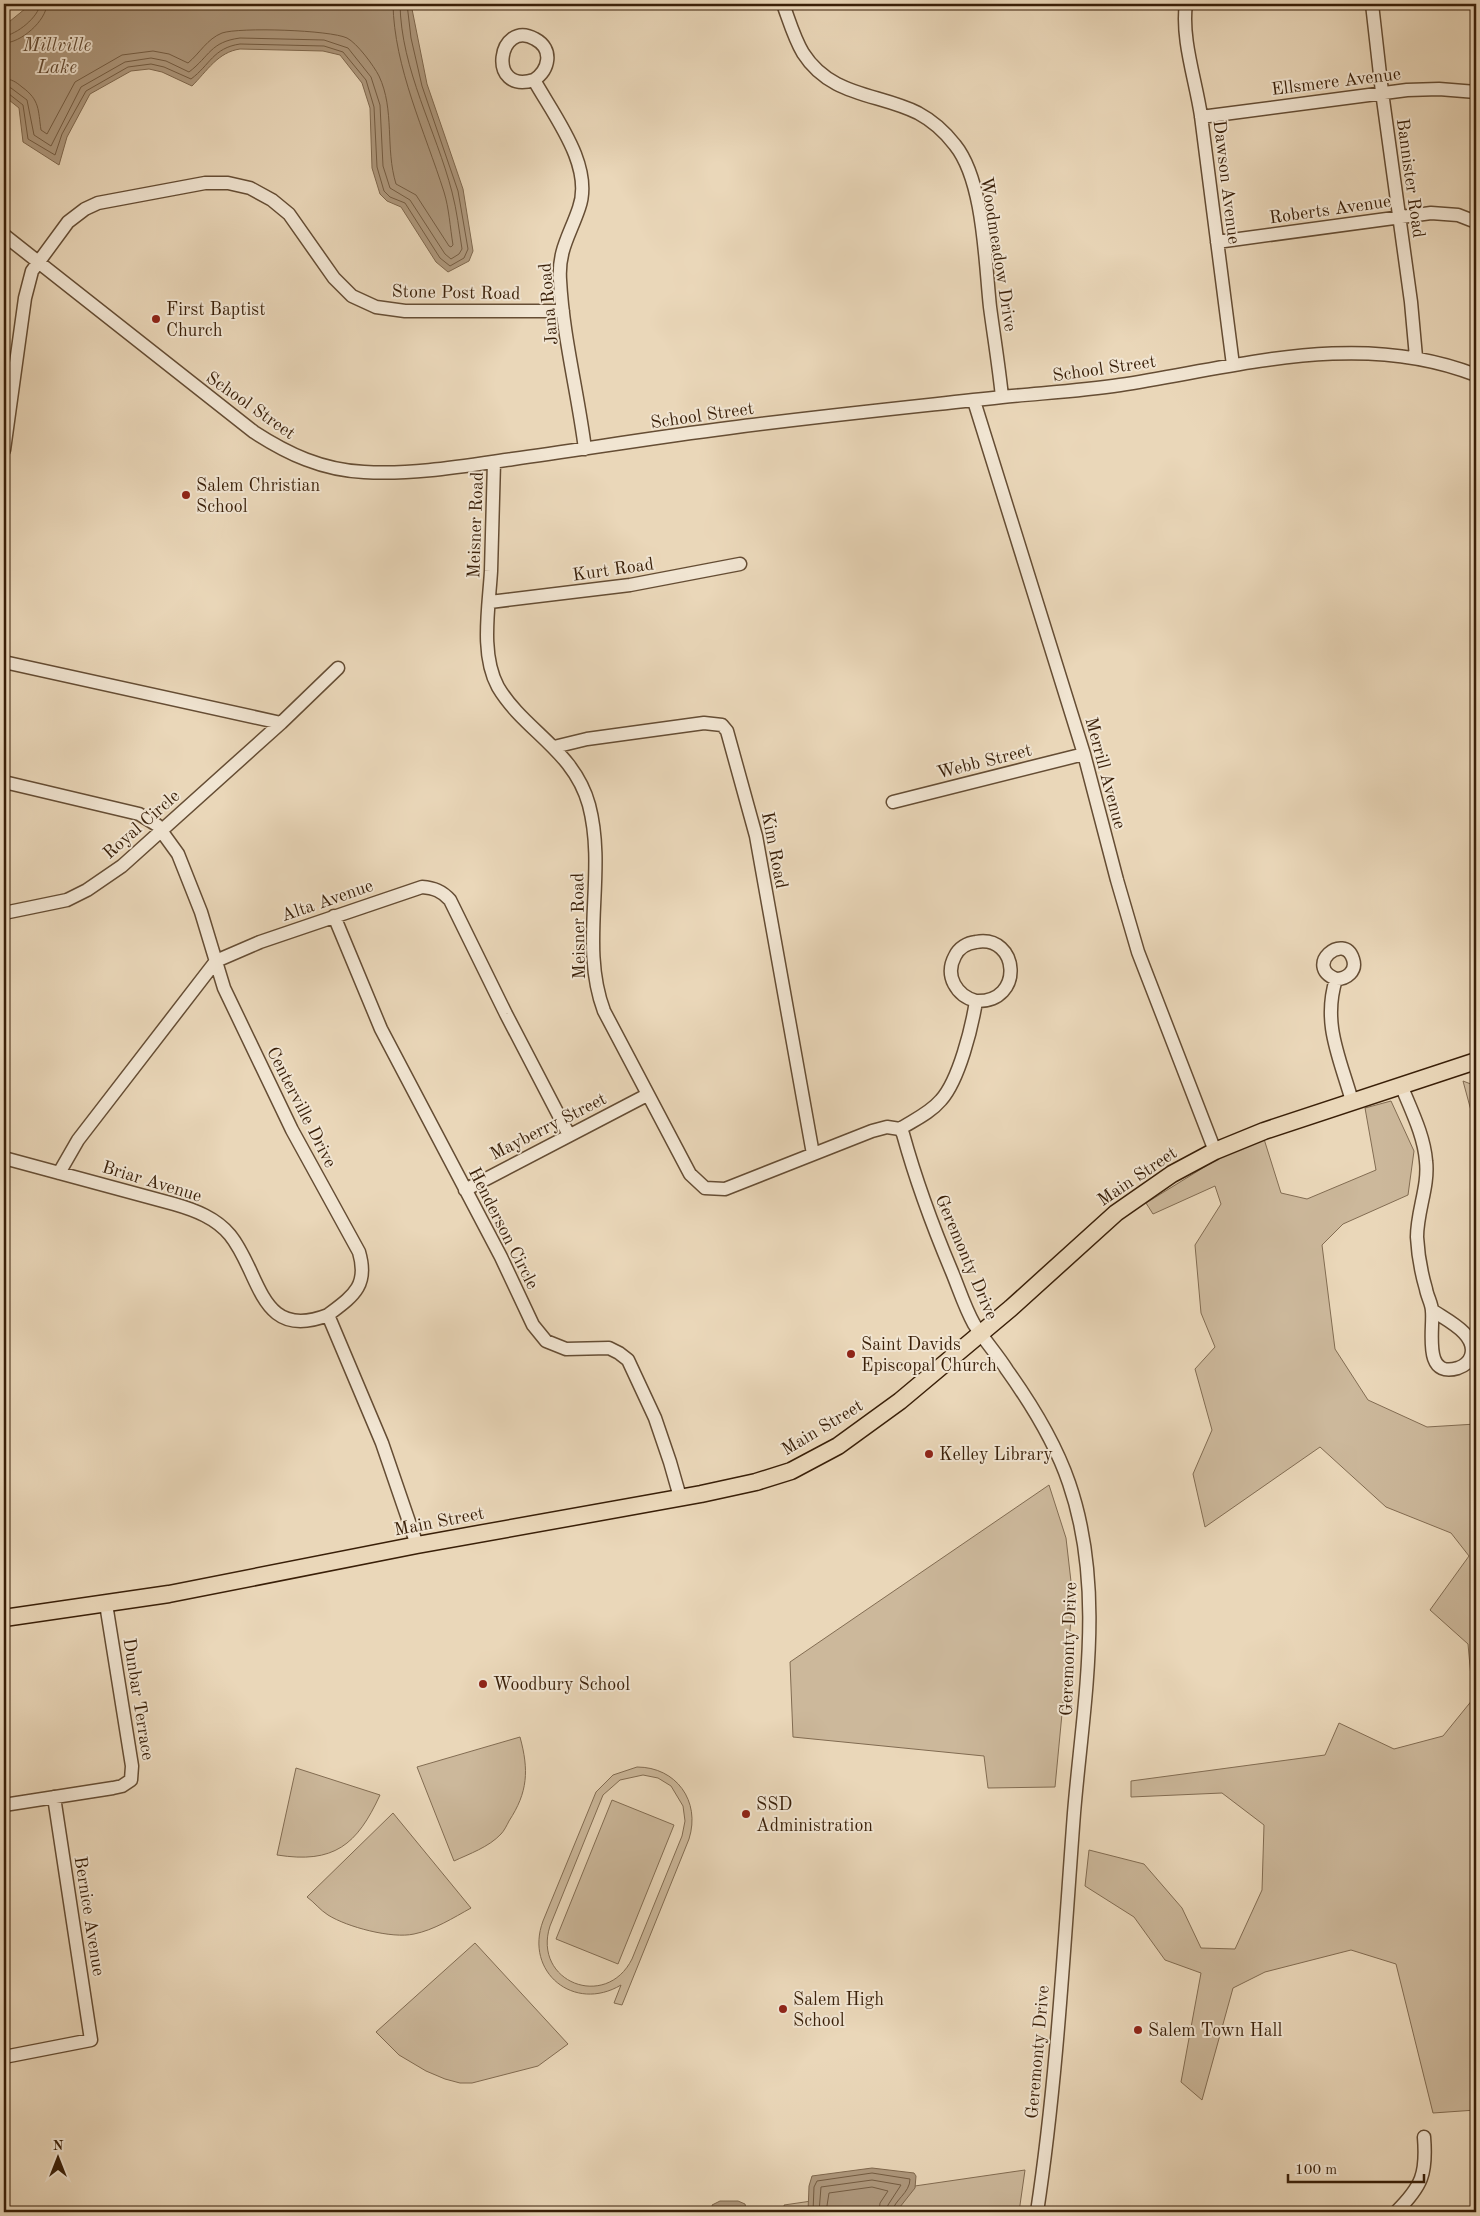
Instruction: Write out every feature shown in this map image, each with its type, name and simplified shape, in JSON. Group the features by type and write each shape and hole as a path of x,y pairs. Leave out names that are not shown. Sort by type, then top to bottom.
{"main road":[{"name":"Main Street","path":"4,1618 169,1594 417,1545 680,1498 773,1477 820,1457 874,1422 981,1334 1116,1213 1147,1189 1215,1151 1264,1130 1476,1061"}],"street":[{"name":"Woodmeadow Drive","path":"783,4 804,53 821,73 843,88 856,94 900,106 927,118 948,137 964,158 973,184 980,217 1002,397"},
{"name":"Dawson Avenue","path":"1186,4 1185,14 1191,67 1201,117 1234,365"},
{"name":"Bannister Road","path":"1372,4 1413,320 1416,357"},
{"name":"Jana Road","path":"534,80 572,148 581,170 580,206 561,256 560,281 563,312 586,449"},
{"name":"Ellsmere Avenue","path":"1201,117 1422,88 1476,92"},
{"name":"Stone Post Road","path":"4,450 25,298 32,272 38,261 68,222 98,203 188,185 228,183 260,193 281,206 297,223 342,287 363,303 389,310 405,311 563,312"},
{"name":"Roberts Avenue","path":"1217,242 1399,216 1442,213 1458,215 1476,222"},
{"name":"School Street","path":"4,235 254,432 292,454 325,467 362,472 421,470 494,462 729,428 1117,385 1278,357 1334,352 1416,357 1476,375"},
{"name":"Merrill Avenue","path":"974,401 1084,754 1138,952 1215,1151"},
{"name":"Meisner Road","path":"494,462 489,656 494,677 511,704 554,747 579,781 586,795 591,814 595,853 593,960 597,991 604,1011 690,1174 705,1188 725,1189 872,1131 887,1127 900,1129"},
{"name":"Kurt Road","path":"490,602 630,585 740,564"},
{"path":"4,662 281,723"},
{"name":"Royal Circle","path":"4,913 67,900 87,890 122,866 281,723 338,668"},
{"name":"Kim Road","path":"554,747 588,740 704,723 722,725 728,731 756,836 813,1154"},
{"name":"Webb Street","path":"893,802 1084,754"},
{"name":"Centerville Drive","path":"4,782 128,811 152,820 162,830 183,863 203,917 222,983 275,1096 359,1252 363,1271 359,1287 347,1301 328,1315"},
{"name":"Alta Avenue","path":"59,1173 78,1140 216,961 260,942 422,887 443,892 450,900 506,1014 569,1135"},
{"name":"Henderson Circle","path":"334,916 381,1029 501,1257 533,1324 546,1341 566,1349 609,1348 619,1352 628,1360 655,1418 680,1498"},
{"path":"975,942 988,942 1004,952 1010,964 1009,983 1001,994 989,1000 976,1001 964,996 955,987 951,975 952,962 963,947 975,942"},
{"path":"1336,979 1330,1002 1330,1023 1352,1102"},
{"path":"900,1129 933,1108 952,1085 970,1031 976,1001"},
{"path":"1402,1085 1425,1150 1426,1176 1417,1236 1420,1268 1432,1310 1431,1350 1433,1358 1445,1368 1461,1367 1471,1356 1470,1340 1465,1334 1432,1310"},
{"name":"Mayberry Street","path":"465,1190 647,1095"},
{"name":"Geremonty Drive","path":"900,1129 935,1233 973,1323 1031,1405 1055,1450 1069,1482 1079,1514 1088,1566 1090,1597 1089,1640 1083,1726 1054,2069 1037,2212"},
{"name":"Briar Avenue","path":"4,1158 184,1207 208,1217 222,1226 232,1237 262,1294 280,1315 286,1319 298,1322 309,1321 328,1315"},
{"path":"328,1315 382,1443 417,1545"},
{"name":"Dunbar Terrace","path":"54,1797 118,1787 128,1782 132,1777 106,1604"},
{"path":"4,1805 54,1797"},
{"name":"Bernice Avenue","path":"4,2056 91,2040 54,1797"},
{"path":"1396,2212 1413,2195 1422,2180 1426,2163 1424,2137"}],"shaded area":[{"path":"1463,1081 1476,1086 1476,1141 1473,1118"},
{"path":"1391,1101 1414,1151 1408,1195 1343,1224 1322,1245 1335,1349 1368,1400 1427,1427 1476,1424 1476,2110 1433,2113 1396,1964 1351,1950 1265,1972 1233,1988 1202,2100 1181,2082 1201,1973 1165,1960 1134,1917 1085,1886 1089,1850 1144,1864 1182,1908 1201,1948 1235,1949 1262,1890 1264,1825 1222,1793 1131,1797 1131,1781 1325,1755 1339,1723 1394,1749 1443,1736 1473,1699 1468,1644 1430,1610 1469,1556 1451,1533 1386,1507 1320,1447 1205,1527 1193,1474 1212,1430 1195,1369 1215,1347 1201,1313 1195,1245 1221,1204 1215,1186 1153,1214 1146,1203 1219,1158 1264,1139 1281,1193 1307,1199 1376,1170 1365,1108"},
{"path":"1049,1485 1066,1538 1073,1599 1055,1787 988,1788 984,1756 793,1737 790,1662"},
{"path":"520,1737 525,1760 525,1780 520,1800 515,1810 496,1839 479,1850 454,1861 417,1767"},
{"path":"637,1767 663,1773 674,1780 682,1789 688,1800 692,1825 689,1839 622,2005 614,2003 621,1985 603,1992 586,1994 571,1991 557,1983 547,1971 541,1956 539,1940 543,1921 596,1792 613,1775","holes":["643,1775 658,1778 671,1786 683,1806 685,1821 682,1836 632,1959 620,1975 606,1984 590,1986 574,1983 561,1975 552,1962 547,1946 550,1926 603,1795 620,1780"]},
{"path":"296,1768 380,1795 362,1827 341,1847 329,1853 297,1857 277,1855"},
{"path":"612,1800 674,1825 618,1964 556,1939"},
{"path":"393,1813 471,1908 429,1930 414,1934 394,1935 346,1924 325,1913 307,1897"},
{"path":"475,1943 568,2044 538,2066 472,2083 460,2083 426,2071 399,2055 376,2032"},
{"path":"1025,2170 1019,2212 785,2212 784,2205"}],"water":[{"name":"Millville Lake","path":"31,4 411,4 427,84 463,189 473,251 469,261 448,272 436,262 401,207 387,201 380,194 372,168 370,108 362,83 340,55 323,51 240,49 232,51 213,63 192,86 162,72 149,69 131,71 90,94 67,137 59,165 23,142 19,108 4,96 4,26"},
{"path":"872,2168 914,2173 916,2176 915,2188 896,2212 808,2212 809,2186 812,2176"},
{"path":"720,2201 738,2201 745,2204 747,2212 714,2212 712,2205"}],"place":[{"name":"First Baptist Church","path":"156,319"},
{"name":"Salem Christian School","path":"186,495"},
{"name":"Saint Davids Episcopal Church","path":"851,1354"},
{"name":"Kelley Library","path":"929,1454"},
{"name":"Woodbury School","path":"483,1684"},
{"name":"SSD Administration","path":"746,1814"},
{"name":"Salem High School","path":"783,2009"},
{"name":"Salem Town Hall","path":"1138,2030"}]}
